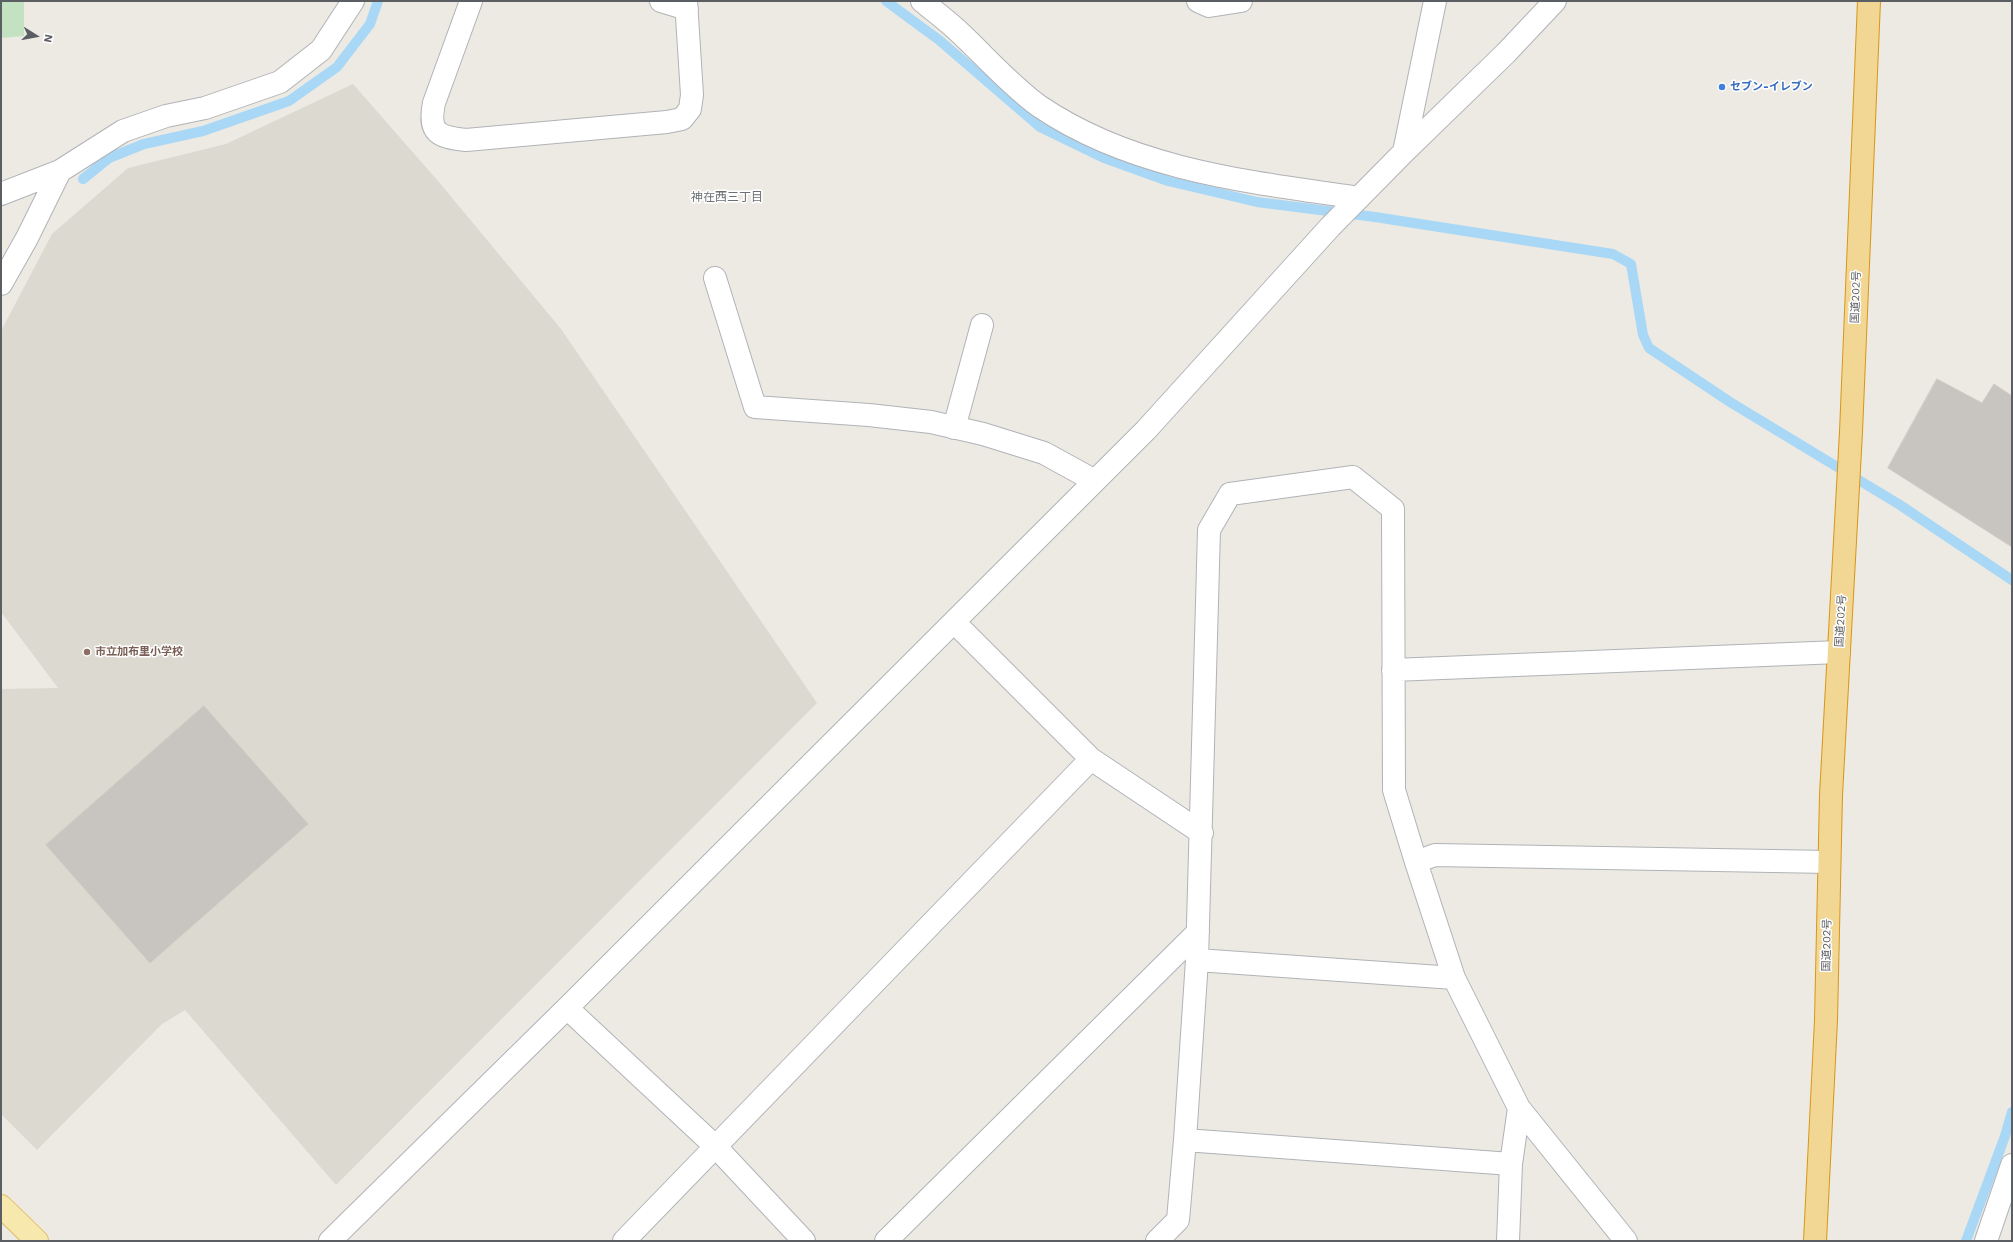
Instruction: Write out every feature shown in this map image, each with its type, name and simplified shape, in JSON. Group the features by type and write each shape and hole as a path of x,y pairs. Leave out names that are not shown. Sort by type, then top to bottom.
{"highway":[{"name":"国道202号","path":"1815,1241 1826,1020 1829,862 1849,458 1869,1"}],"main road":[{"path":"1,1206 37,1241"}],"street":[{"path":"1,194 60,171 123,130 166,116 205,108 280,82 321,50 353,1"},
{"path":"471,1 434,103 431,116 432,126 439,134 466,140 667,122 682,119 690,108 692,95 686,5 662,1"},
{"path":"922,1 957,31 999,72 1039,106 1100,141 1182,168 1250,182 1359,198"},
{"path":"1198,1 1209,6 1241,1"},
{"path":"1404,152 1434,1"},
{"path":"330,1241 567,1008 1146,430 1330,227 1404,152 1506,53 1555,1"},
{"path":"1,284 27,238 60,171"},
{"path":"715,278 755,406 869,415 931,422 984,434 1044,453 1095,481"},
{"path":"954,428 982,324"},
{"path":"1157,1241 1178,1220 1185,1140 1197,960 1202,833 1209,530 1230,494 1353,477 1393,509 1394,790 1454,978 1519,1108 1626,1241"},
{"path":"954,622 1091,759 1202,833"},
{"path":"1393,670 1839,652"},
{"path":"624,1241 1091,759"},
{"path":"1416,862 1435,855 1829,862"},
{"path":"886,1241 1198,932"},
{"path":"1197,960 1454,978"},
{"path":"567,1008 716,1146 804,1241"},
{"path":"1508,1241 1511,1164 1519,1108"},
{"path":"1185,1140 1511,1164"},
{"path":"1986,1241 2012,1165"}],"shaded area":[{"path":"353,84 438,181 561,329 817,703 336,1185 185,1010 162,1024 37,1150 1,1114 1,689 58,688 1,612 1,331 52,234 128,168 226,144"}],"green space":[{"path":"1,1 24,1 24,36 1,38"}],"building":[{"path":"1937,379 1982,403 1994,384 2012,396 2012,547 1888,468"},
{"path":"204,706 308,824 150,963 46,845"}],"waterway":[{"path":"83,179 109,158 144,144 203,131 289,101 337,67 370,24 378,1"},
{"path":"886,1 939,40 1040,127 1104,158 1168,181 1257,202 1375,217 1613,254 1631,264 1643,335 1649,348 1730,402 1900,505 2012,580"},
{"path":"1966,1241 2005,1136 2012,1112"}],"place":[{"name":"セブン-イレブン","path":"1722,87"},
{"name":"市立加布里小学校","path":"87,652"}],"district":[{"name":"神在西三丁目","path":"727,197"}]}
